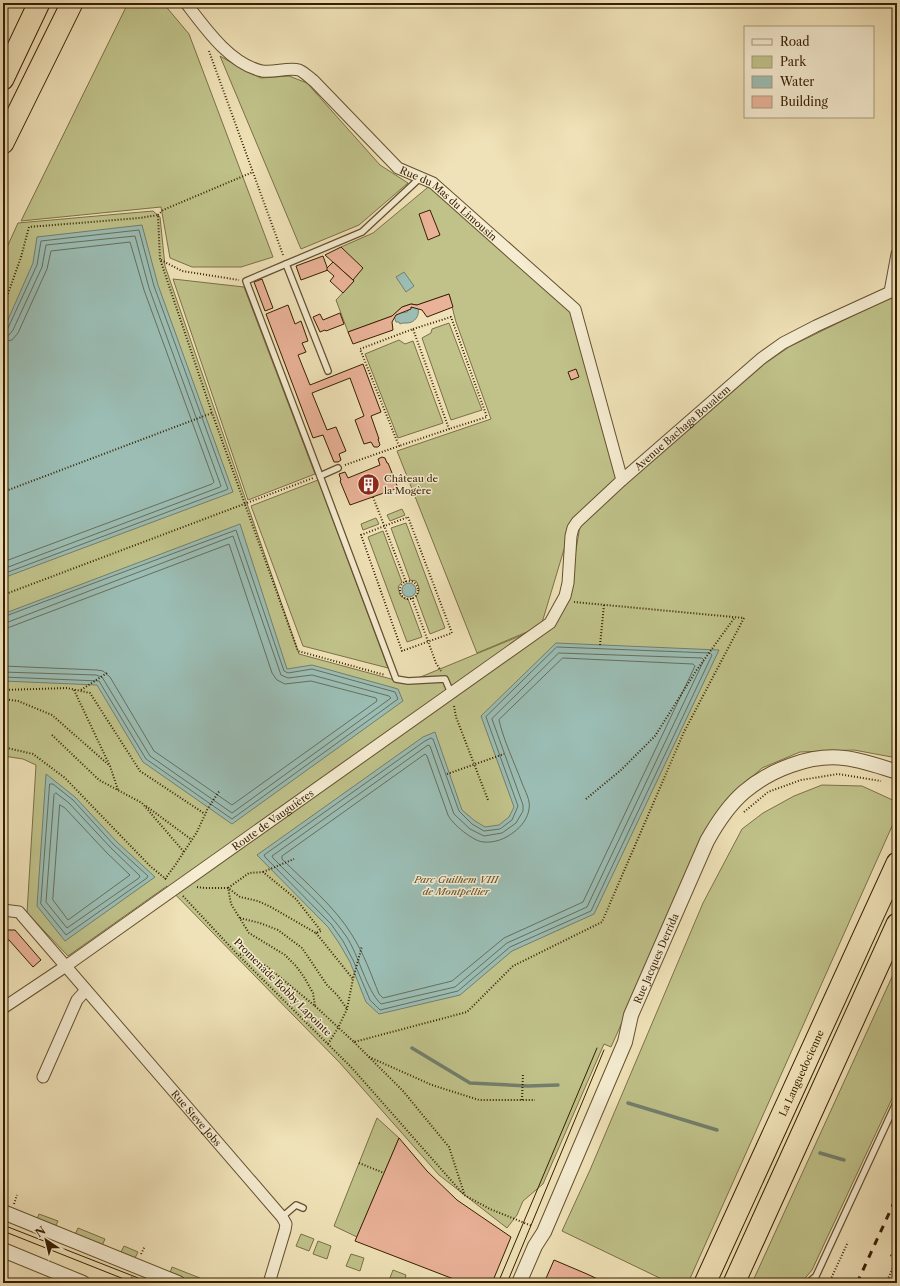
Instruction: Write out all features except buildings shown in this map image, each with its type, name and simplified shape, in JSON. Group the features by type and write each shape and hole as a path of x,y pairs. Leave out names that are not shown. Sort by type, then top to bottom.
{"highway":[{"path":"3,79 39,3"},
{"path":"3,143 72,3"},
{"name":"La Languedocienne","path":"706,1283 897,863"},
{"path":"734,1283 897,924"}],"street":[{"name":"Rue du Mas du Limousin","path":"186,3 207,31 246,66 264,72 299,70 314,81 398,168 433,183 575,309 622,480"},
{"path":"893,290 897,254"},
{"name":"Avenue Bachaga Boualem","path":"542,630 550,623 563,601 568,583 571,536 573,528 582,517 622,480 762,358 784,343 816,326 893,290"},
{"name":"Route de Vauguières","path":"3,1008 66,966 542,630"},
{"name":"Rue Jacques Derrida","path":"519,1283 535,1246 544,1232 625,1042 632,1015 643,988 707,841 717,823 744,792 765,777 802,762 842,758 867,762 897,772"},
{"name":"Rue Steve Jobs","path":"3,910 19,912 282,1217"},
{"path":"43,1077 77,1000 86,990"},
{"path":"3,1212 178,1283"},
{"path":"269,1283 285,1230 286,1224 282,1217"},
{"path":"3,1250 83,1283"}],"lane":[{"path":"421,178 362,232 246,281 396,679 408,681 445,679 451,693"},
{"path":"286,264 328,371"},
{"path":"320,476 338,468"},
{"path":"808,1283 816,1276 897,1101"},
{"path":"282,1217 296,1205 304,1208"}],"path":[{"path":"207,31 205,40 286,264"},
{"path":"3,308 21,257 29,227 140,218 158,215 163,210 253,172"},
{"path":"158,215 160,259 212,413 298,651 396,679"},
{"path":"160,259 182,271 246,281"},
{"path":"338,468 487,417 451,316 360,349 399,446"},
{"path":"413,329 450,429"},
{"path":"3,492 212,413"},
{"path":"3,595 320,476"},
{"path":"373,497 406,582"},
{"path":"408,517 452,633 428,642 402,650 361,535 408,517"},
{"path":"406,582 412,582 417,586 417,594 412,598 404,597 401,593 401,588 406,582"},
{"path":"412,598 436,663 445,679"},
{"path":"354,1042 467,1012 513,966 602,922 684,732 744,618 563,601"},
{"path":"600,645 604,605"},
{"path":"586,799 621,770 655,736 696,671 734,617"},
{"path":"80,691 107,673"},
{"path":"3,690 67,688 90,693 140,771 204,814"},
{"path":"74,690 110,766 118,790"},
{"path":"451,693 456,717 488,800"},
{"path":"3,699 18,701 52,715 110,766"},
{"path":"52,735 99,780 142,802 192,840"},
{"name":"Promenade Bobby Lapointe","path":"3,747 33,754 65,778 175,888 237,954 352,1068 464,1195 490,1209 544,1232"},
{"path":"447,774 504,754"},
{"path":"740,815 768,792 801,780 838,774 886,782"},
{"path":"165,879 197,832 204,814 220,790"},
{"path":"142,802 184,852"},
{"path":"197,887 228,888 249,873 263,872 294,859"},
{"path":"263,872 296,899 322,931 316,933"},
{"path":"228,888 231,904 249,933 285,955 296,966 313,993 315,1006"},
{"path":"228,888 240,897 258,901 271,907 316,933 353,979"},
{"path":"240,918 260,923 278,930 302,948 327,985 338,996 347,1009"},
{"path":"328,1044 347,1009 362,946"},
{"path":"237,954 251,956 270,969 315,1006 354,1042 403,1091 449,1147 464,1195"},
{"path":"366,1055 432,1086 479,1100 535,1100"},
{"path":"522,1100 523,1073"},
{"path":"359,1163 384,1173"},
{"path":"829,1283 848,1242"},
{"path":"886,1283 897,1259 890,1255"}],"green space":[{"path":"128,3 163,3 189,34 273,257 241,267 192,267 170,258 161,207 21,221"},
{"path":"220,56 261,78 289,76 307,83 380,165 408,183 359,225 301,249"},
{"path":"433,183 575,309 622,478 596,496 571,526 541,626 477,653 397,451 491,419 456,322 449,294 417,305 411,304 402,307 392,316 348,332 336,300 354,281 341,247 373,233"},
{"name":"Parc Guilhem VIII de Montpellier","path":"153,211 160,217 165,266 299,654 406,683 544,626 558,597 568,597 580,526 627,482 760,367 789,347 897,294 897,758 854,750 800,752 762,768 728,798 705,836 611,1047 604,1044 543,1184 523,1201 517,1215 507,1228 439,1175 340,1063 167,886 68,956 27,913 36,765 23,759 3,756 3,256 18,223"},
{"path":"173,279 244,287 315,474 248,500"},
{"path":"449,323 482,410 451,420 422,338 431,333 432,329"},
{"path":"399,340 405,344 413,341 443,423 398,438 365,354"},
{"path":"318,480 388,668 303,646 251,506"},
{"path":"402,509 405,515 390,521 387,515"},
{"path":"376,518 379,524 363,530 361,524"},
{"path":"406,523 445,628 430,634 416,596 419,591 418,585 416,581 410,580 391,528"},
{"path":"383,531 402,582 398,587 400,595 405,599 408,599 422,637 407,642 368,537"},
{"path":"822,785 862,786 897,802 897,815 688,1283 670,1283 562,1231 590,1170 703,903 742,829 763,813 794,796"},
{"path":"897,966 897,1088 812,1270 801,1283 752,1283"},
{"path":"377,1118 399,1138 357,1237 334,1226"},
{"path":"39,1214 58,1221 54,1229 36,1222"},
{"path":"78,1228 105,1239 101,1248 74,1237"},
{"path":"301,1234 314,1239 309,1251 296,1246"},
{"path":"318,1241 331,1246 327,1259 313,1254"},
{"path":"124,1246 138,1252 134,1260 120,1254"},
{"path":"351,1254 364,1258 360,1271 346,1266"},
{"path":"172,1267 200,1278 198,1283 186,1283 169,1276"},
{"path":"393,1270 406,1275 404,1283 388,1283"}],"water":[{"path":"142,225 158,285 233,492 3,578 3,331 33,263 37,237"},
{"path":"404,272 414,286 406,292 396,277"},
{"path":"411,307 418,308 418,313 415,320 410,323 400,324 399,322 396,322 394,316 399,313 407,312"},
{"path":"240,524 287,669 312,665 398,689 403,701 232,824 143,762 97,685 3,681 3,614"},
{"path":"409,583 414,585 416,590 414,595 409,597 404,595 402,590 404,585"},
{"path":"556,643 719,650 594,914 512,951 460,995 379,1014 366,1002 350,962 328,927 257,855 423,737 435,732 462,810 485,827 499,825 509,817 514,807 481,716"},
{"path":"46,774 75,797 117,842 155,877 65,941 37,906"}],"waterway":[{"path":"412,1048 470,1083 528,1086 558,1085"},
{"path":"628,1103 717,1130"},
{"path":"820,1153 844,1160"}],"tram line":[{"path":"498,1283 597,1048"},
{"path":"507,1283 604,1050"},
{"path":"3,1225 151,1283"},
{"path":"3,1231 134,1283"}],"railway":[{"path":"857,1283 897,1196"}],"place":[{"name":"Château de la Mogère","path":"369,484"}]}
